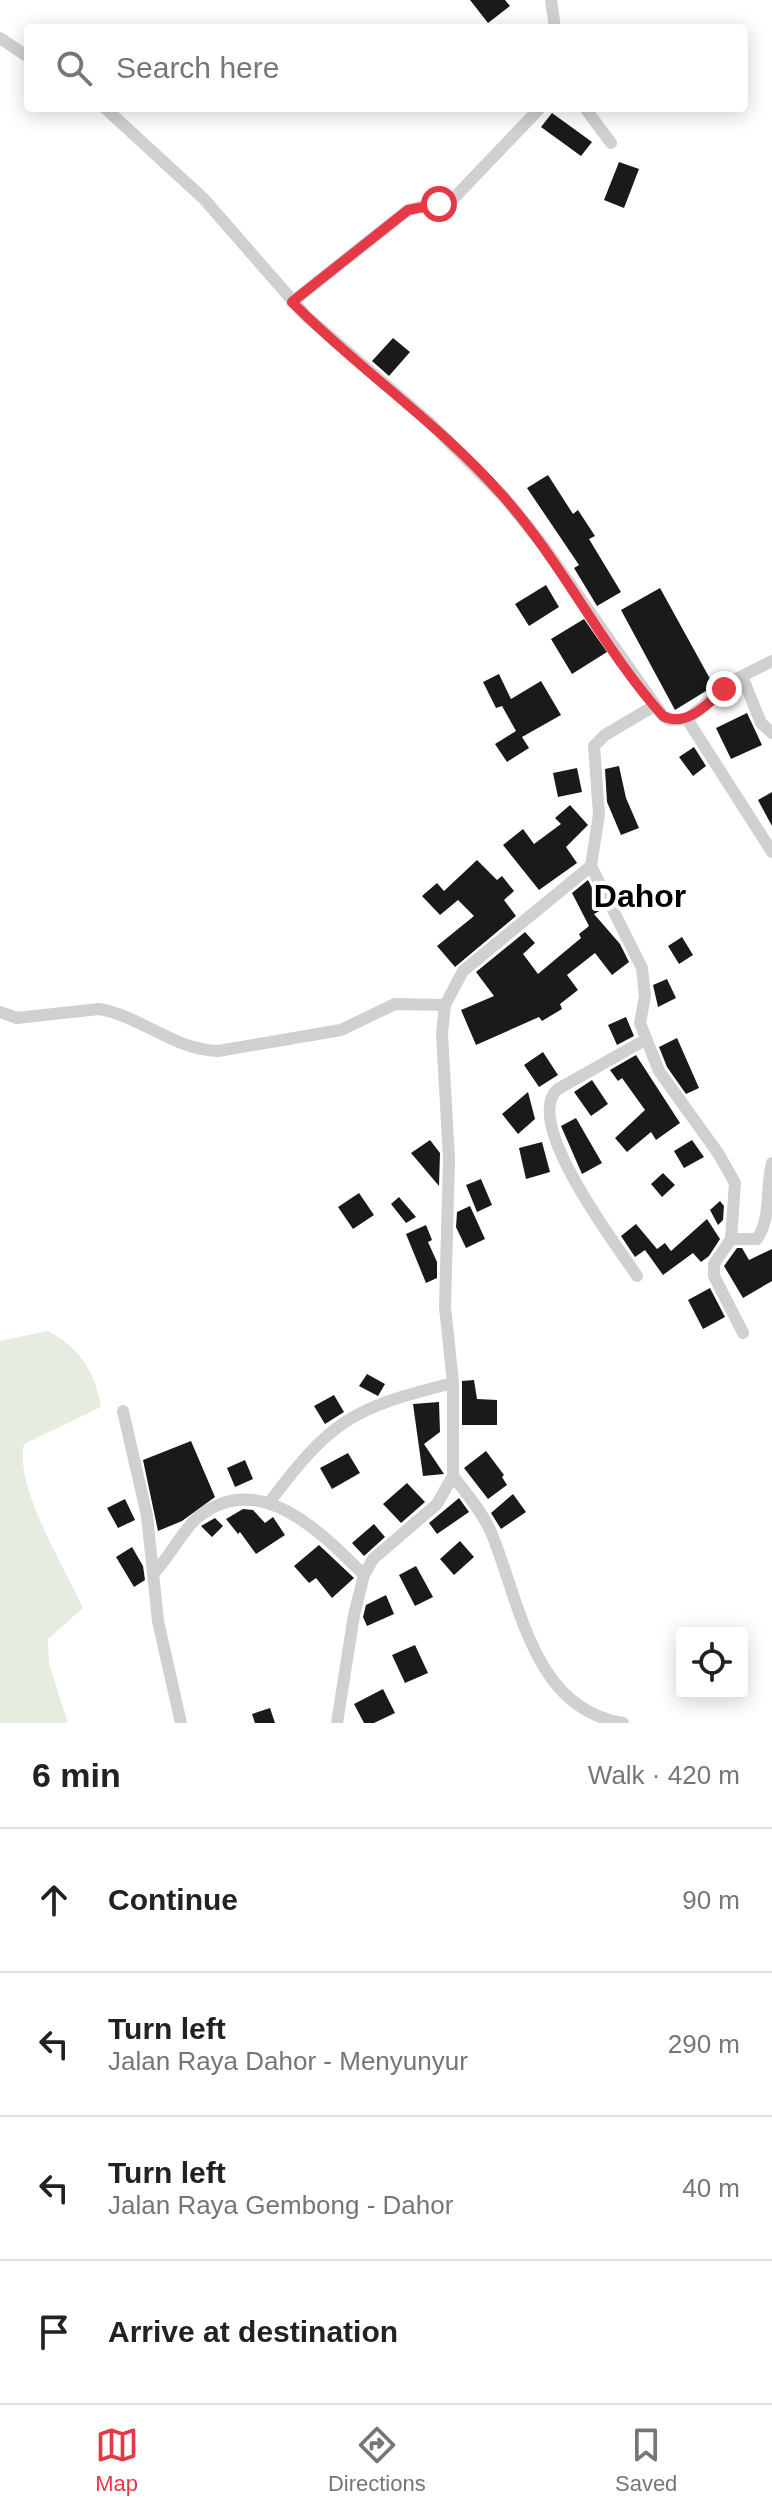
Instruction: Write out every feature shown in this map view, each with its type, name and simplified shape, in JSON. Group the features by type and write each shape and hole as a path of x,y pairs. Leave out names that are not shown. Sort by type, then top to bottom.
{"street":[{"path":"551,0 554,24"},
{"path":"0,38 24,54"},
{"path":"109,112 204,199 292,302 449,441 504,497 542,544 654,706 670,720 687,719 742,676 772,661"},
{"path":"292,302 408,210 453,199 536,112"},
{"path":"588,112 611,143"},
{"path":"742,676 761,723 772,733"},
{"path":"654,706 605,735 594,746 599,814 591,866 642,968 645,996 639,1016 645,1040 659,1071 718,1153 735,1183 731,1239 714,1264 714,1276 743,1333"},
{"path":"687,719 772,852"},
{"path":"337,1723 354,1615 364,1575 373,1559 437,1504 453,1476 453,1383 445,1307 449,1159 442,1034 445,1005 463,971 591,866"},
{"path":"0,1012 17,1018 99,1009 113,1011 172,1040 201,1051 218,1051 341,1030 395,1004 445,1005"},
{"path":"637,1276 573,1178 547,1119 547,1107 550,1096 558,1089 645,1040"},
{"path":"731,1239 757,1239 764,1232 771,1207 772,1163"},
{"path":"269,1503 320,1440 347,1418 390,1398 453,1383"},
{"path":"123,1411 147,1516 158,1621 181,1723"},
{"path":"453,1476 491,1533 537,1662 561,1689 587,1708 623,1723"},
{"path":"155,1572 196,1519 232,1500 249,1498 299,1516 364,1575"}],"shaded area":[{"path":"47,1331 68,1344 84,1362 95,1383 101,1407 24,1444 26,1482 43,1527 83,1608 48,1639 49,1664 68,1723 0,1723 0,1341"}],"building":[{"path":"470,0 505,0 510,6 488,23"},
{"path":"552,113 592,142 581,156 541,127"},
{"path":"619,162 639,169 624,208 604,200"},
{"path":"393,338 410,352 389,376 372,361"},
{"path":"548,475 573,514 578,510 595,536 589,539 621,592 597,606 574,568 579,565 527,488"},
{"path":"546,585 559,607 529,626 515,604"},
{"path":"660,588 714,686 675,710 621,610"},
{"path":"584,619 607,652 572,674 551,639"},
{"path":"499,674 511,699 541,681 561,715 522,737 529,748 507,762 495,744 516,731 502,706 496,708 483,682"},
{"path":"747,713 762,745 731,759 716,728"},
{"path":"694,747 706,766 693,776 679,757"},
{"path":"619,766 626,798 639,828 621,835 607,802 605,769"},
{"path":"577,768 582,792 558,797 553,773"},
{"path":"772,792 772,826 758,800"},
{"path":"570,805 588,825 566,847 577,863 539,890 503,845 523,829 534,844 561,824 555,818"},
{"path":"477,860 497,880 502,876 514,891 504,900 516,916 455,967 437,946 474,916 458,900 440,915 422,896 437,883 444,891"},
{"path":"588,880 603,909 594,914 620,944 629,962 612,975 595,953 567,975 578,990 560,1004 562,1009 542,1021 539,1017 476,1045 461,1010 494,996 476,972 525,932 535,943 523,954 538,974 581,938 579,934 589,926 572,893"},
{"path":"682,937 693,955 679,964 668,946"},
{"path":"667,979 676,998 658,1007 653,985"},
{"path":"626,1017 634,1036 617,1045 608,1025"},
{"path":"677,1038 699,1088 686,1094 667,1067 659,1047"},
{"path":"543,1052 558,1075 539,1087 524,1065"},
{"path":"636,1055 680,1123 656,1140 651,1132 627,1152 615,1138 645,1110 622,1078 618,1081 610,1070"},
{"path":"592,1080 608,1104 591,1116 574,1092"},
{"path":"528,1092 535,1119 518,1134 502,1114"},
{"path":"576,1118 602,1163 582,1174 561,1126"},
{"path":"430,1140 440,1153 439,1186 411,1153"},
{"path":"692,1140 704,1157 684,1168 674,1151"},
{"path":"542,1142 550,1172 526,1179 519,1148"},
{"path":"663,1173 675,1185 662,1197 651,1184"},
{"path":"481,1179 492,1205 477,1212 466,1185"},
{"path":"359,1193 374,1215 353,1229 338,1207"},
{"path":"399,1197 416,1217 406,1223 391,1204"},
{"path":"720,1201 724,1206 723,1220 718,1225 710,1210"},
{"path":"470,1206 485,1239 466,1248 456,1227 457,1212"},
{"path":"707,1219 720,1239 709,1256 701,1262 693,1253 663,1275 645,1250 635,1257 621,1236 636,1224 657,1249 665,1243 671,1251"},
{"path":"426,1225 432,1240 428,1242 437,1262 437,1278 426,1283 406,1234"},
{"path":"737,1248 742,1248 749,1260 772,1249 772,1281 743,1298 724,1266"},
{"path":"710,1288 725,1317 703,1329 688,1300"},
{"path":"367,1374 385,1384 378,1396 359,1386"},
{"path":"474,1380 477,1399 497,1400 497,1425 462,1425 462,1381"},
{"path":"334,1395 344,1412 325,1424 314,1406"},
{"path":"439,1402 440,1432 424,1444 444,1474 423,1476 413,1404"},
{"path":"191,1441 215,1497 182,1521 158,1531 143,1460"},
{"path":"486,1451 504,1475 502,1477 507,1485 488,1499 464,1468"},
{"path":"348,1453 360,1473 332,1489 320,1468"},
{"path":"245,1460 253,1479 235,1487 227,1468"},
{"path":"407,1483 425,1502 401,1523 383,1504"},
{"path":"513,1494 526,1512 501,1529 491,1513"},
{"path":"459,1498 469,1512 437,1534 429,1523"},
{"path":"125,1499 135,1520 118,1528 107,1508"},
{"path":"243,1509 253,1510 265,1523 273,1517 285,1535 256,1554 226,1519"},
{"path":"215,1518 223,1526 212,1537 201,1526"},
{"path":"374,1524 385,1537 364,1556 352,1543"},
{"path":"460,1541 474,1557 454,1575 440,1559"},
{"path":"319,1545 354,1578 332,1598 316,1578 309,1583 294,1566"},
{"path":"132,1547 143,1566 145,1580 134,1587 116,1557"},
{"path":"416,1566 433,1597 415,1606 399,1575"},
{"path":"386,1595 394,1614 367,1626 363,1617 366,1605"},
{"path":"415,1645 428,1673 405,1683 392,1655"},
{"path":"383,1689 395,1713 374,1723 364,1723 354,1704"},
{"path":"270,1708 275,1723 255,1723 252,1714"}],"district":[{"name":"Dahor","path":"640,896"}],"route":[{"path":"439,204 414,206 292,302 339,347 429,422 504,497 542,544 663,716 670,720 687,719 724,689"}]}
